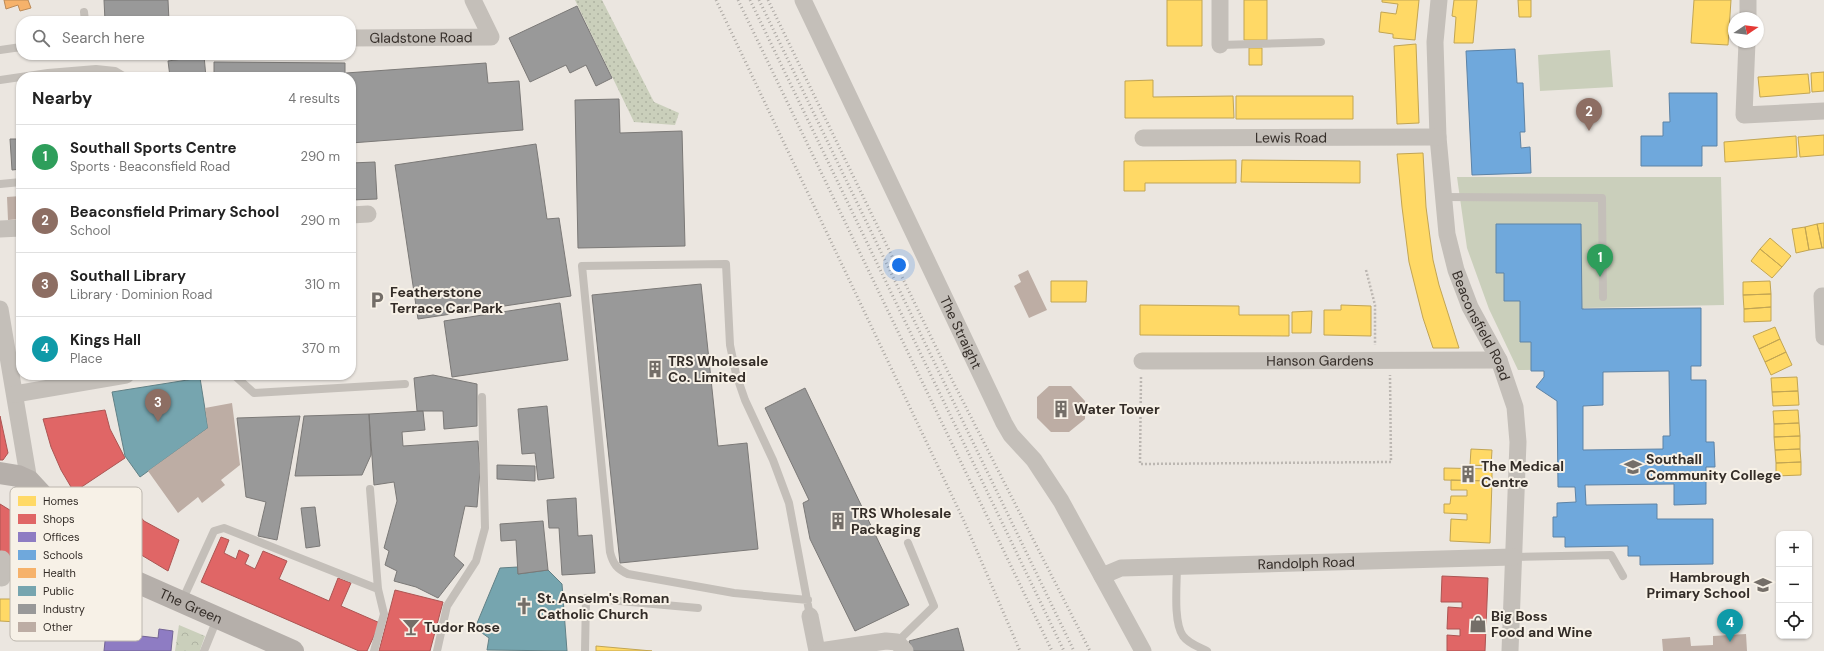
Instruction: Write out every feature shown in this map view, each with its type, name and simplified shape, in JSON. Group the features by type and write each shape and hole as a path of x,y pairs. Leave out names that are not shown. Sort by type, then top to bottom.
{"street":[{"name":"Gladstone Road","path":"356,38 491,38 473,0"},
{"name":"The Straight","path":"803,0 1004,424 1011,435 1034,460 1061,501 1143,651"},
{"path":"1220,0 1220,45"},
{"name":"Beaconsfield Road","path":"1440,0 1435,42 1438,137 1447,234 1456,270 1470,308 1499,360 1515,407 1518,442 1510,651"},
{"path":"1748,0 1748,12"},
{"path":"1747,48 1744,115 1824,111"},
{"name":"Lewis Road","path":"1144,138 1438,137"},
{"path":"0,229 16,228"},
{"path":"1824,296 1822,296 1824,337"},
{"path":"0,310 3,348 15,394 29,481"},
{"name":"Hanson Gardens","path":"1142,361 1499,360"},
{"path":"15,394 97,380"},
{"path":"0,473 18,476 29,481"},
{"name":"The Green","path":"29,481 35,487"},
{"name":"Randolph Road","path":"1102,576 1121,568 1177,565 1513,557"},
{"path":"0,559 2,559 2,578"},
{"name":"The Green","path":"142,584 293,651"},
{"path":"809,608 817,651"},
{"path":"820,651 886,641 901,647"}],"lane":[{"path":"84,12 84,16"},
{"path":"1220,45 1321,42"},
{"path":"0,50 16,48"},
{"path":"60,72 96,69 117,72"},
{"path":"0,80 16,78"},
{"path":"0,184 16,182"},
{"path":"1444,197 1602,198 1603,298"},
{"path":"726,264 730,346 736,374 745,400 773,460 789,503 809,608 628,574 620,570 613,563 610,552 582,266 726,264"},
{"path":"240,380 254,393 405,384"},
{"path":"437,651 447,606 476,561 484,528 482,397"},
{"path":"370,489 378,589 384,614 374,651"},
{"path":"182,602 214,531 224,528 378,589"},
{"path":"901,647 934,606 908,543"},
{"path":"1513,557 1611,555 1623,576"},
{"path":"1177,565 1178,628 1184,637 1193,645 1207,651"},
{"path":"585,651 586,598 698,608"},
{"path":"204,651 218,618"}],"path":[{"path":"1142,361 1140,464 1391,462 1382,360 1375,305 1366,270"}],"green space":[{"path":"575,0 602,0 654,102 679,113 675,125 634,122"},
{"path":"1610,50 1613,87 1540,91 1538,55"},
{"path":"1457,177 1721,177 1724,305 1584,308 1584,369 1518,370 1489,309 1467,248"},
{"path":"179,625 205,636 200,650 202,651 175,651"}],"building: Homes":[{"path":"1167,0 1202,0 1202,46 1167,46"},
{"path":"1244,0 1267,0 1267,40 1244,40"},
{"path":"1382,0 1419,0 1415,40 1393,38 1393,34 1379,32 1381,12 1396,14 1398,4 1382,2"},
{"path":"1454,0 1477,0 1473,43 1454,43 1456,17 1452,16"},
{"path":"1518,0 1531,0 1531,17 1519,17"},
{"path":"1694,0 1731,0 1730,12 1728,12 1728,45 1691,43"},
{"path":"1416,44 1419,123 1397,124 1394,46"},
{"path":"1249,48 1262,48 1262,65 1249,65"},
{"path":"1824,72 1824,91 1812,92 1811,73"},
{"path":"1808,74 1810,93 1760,97 1758,77"},
{"path":"1153,80 1153,97 1233,96 1234,118 1125,118 1125,81"},
{"path":"1236,96 1353,96 1353,119 1236,119"},
{"path":"1824,135 1824,155 1800,157 1798,137"},
{"path":"1796,136 1797,157 1725,162 1724,142"},
{"path":"1423,153 1426,207 1433,260 1439,285 1459,348 1433,348 1423,318 1409,262 1397,154"},
{"path":"1236,160 1236,183 1145,183 1145,191 1124,191 1124,161"},
{"path":"1242,160 1360,161 1360,183 1241,182"},
{"path":"1824,223 1824,248 1822,248 1817,224"},
{"path":"1817,224 1822,248 1809,250 1805,227"},
{"path":"1805,227 1809,250 1796,253 1792,229"},
{"path":"1770,238 1791,256 1782,267 1760,249"},
{"path":"1760,249 1782,267 1772,278 1751,261"},
{"path":"1051,281 1087,281 1086,302 1051,302"},
{"path":"1770,281 1771,294 1743,295 1743,282"},
{"path":"1771,294 1771,307 1744,309 1743,295"},
{"path":"1140,305 1239,306 1239,315 1289,315 1289,336 1140,335"},
{"path":"1341,305 1371,306 1371,336 1324,335 1324,310 1341,310"},
{"path":"1771,307 1771,321 1744,322 1744,309"},
{"path":"1312,311 1311,333 1292,333 1292,312"},
{"path":"1775,327 1780,339 1759,349 1753,336"},
{"path":"1780,339 1786,352 1765,362 1759,349"},
{"path":"1786,352 1792,365 1771,375 1765,362"},
{"path":"1797,377 1798,391 1772,392 1771,378"},
{"path":"1798,391 1799,405 1773,406 1772,392"},
{"path":"1798,410 1799,423 1774,424 1773,411"},
{"path":"1799,423 1800,436 1774,437 1774,424"},
{"path":"1800,436 1800,449 1775,450 1774,437"},
{"path":"1471,449 1492,450 1491,466 1470,465"},
{"path":"1800,449 1801,462 1776,463 1775,450"},
{"path":"1801,462 1801,475 1776,476 1776,463"},
{"name":"The Medical Centre","path":"1444,468 1492,469 1492,481 1444,480"},
{"path":"1451,480 1492,481 1490,543 1450,541 1451,519 1467,520 1467,514 1444,513 1444,504 1450,504 1451,496 1467,496 1467,490 1451,490"},
{"path":"0,599 10,599 10,622 0,621"},
{"path":"596,646 652,651 596,651"}],"building: Shops":[{"path":"105,410 110,429 125,458 82,487 71,487 61,470 51,447 43,419"},
{"path":"0,416 8,453 3,460 0,460"},
{"path":"0,504 10,510 10,557 0,551"},
{"path":"142,519 179,540 168,571 142,555"},
{"path":"221,537 229,540 224,553 236,559 239,550 249,555 245,564 255,569 263,551 287,561 279,579 329,601 338,578 351,583 341,606 380,623 367,651 359,651 201,582"},
{"path":"1442,576 1488,578 1485,651 1447,651 1447,635 1460,636 1460,629 1447,629 1448,607 1462,608 1462,602 1441,602"},
{"name":"Tudor Rose","path":"395,590 443,602 430,651 379,651"}],"building: Offices":[{"path":"159,629 173,631 171,651 104,651 105,641 142,641 142,636 158,638"}],"building: Schools":[{"path":"1515,49 1517,83 1523,83 1525,132 1520,132 1521,148 1530,147 1531,173 1472,175 1466,51"},
{"path":"1669,93 1717,93 1717,146 1702,146 1702,166 1641,166 1641,136 1663,136 1663,122 1670,122"},
{"path":"1496,224 1581,224 1582,309 1701,308 1701,366 1691,366 1691,380 1706,380 1706,442 1714,442 1715,467 1706,467 1706,504 1674,505 1674,484 1585,485 1586,505 1657,504 1657,519 1713,519 1713,564 1640,565 1640,556 1628,556 1628,546 1565,547 1565,537 1553,537 1553,517 1557,517 1557,503 1576,502 1575,487 1558,487 1557,401 1536,387 1544,377 1544,371 1531,371 1531,342 1520,342 1520,301 1504,301 1504,273 1496,273","holes":["1669,371 1670,436 1663,436 1663,449 1583,450 1583,406 1603,405 1603,372"]}],"building: Health":[{"path":"4,0 28,0 31,8 20,11 18,5 6,9"}],"building: Public":[{"path":"187,380 200,380 208,428 140,477 125,456 112,392"},
{"name":"St. Anselm's Roman Catholic Church","path":"518,567 518,574 548,570 562,584 567,651 487,650 489,638 475,628 500,568"}],"building: Industry":[{"path":"104,0 168,0 169,16 105,16"},
{"path":"577,6 612,78 596,86 586,65 570,73 566,65 530,82 509,38"},
{"path":"204,60 206,72 169,72 168,61"},
{"path":"214,62 345,63 345,72 214,72"},
{"path":"486,63 488,83 519,81 523,130 356,143 356,72"},
{"path":"619,99 620,133 682,131 685,246 578,248 575,100"},
{"path":"10,139 16,139 16,170 12,170"},
{"path":"536,144 547,219 559,218 571,296 418,319 395,165"},
{"path":"375,162 377,199 356,200 356,163"},
{"name":"TRS Wholesale Co. Limited","path":"701,284 718,446 747,443 758,549 620,563 592,295"},
{"path":"560,303 568,360 452,377 444,321"},
{"path":"433,375 477,384 477,426 444,429 443,411 417,411 414,378"},
{"name":"TRS Wholesale Packaging","path":"805,388 909,605 855,631 810,539 803,503 809,500 765,408"},
{"path":"547,406 554,478 538,480 535,453 522,454 518,409"},
{"path":"423,411 425,430 402,432 403,446 478,441 480,471 477,507 465,506 454,556 464,565 438,598 416,587 394,581 397,571 385,565 389,551 384,548 397,501 394,482 374,485 369,414"},
{"path":"369,414 371,455 362,475 295,476 304,416"},
{"path":"300,416 277,540 258,536 266,502 246,497 237,418"},
{"path":"497,465 535,466 535,481 497,479"},
{"path":"576,498 578,536 592,535 595,573 562,575 559,528 549,528 547,500"},
{"path":"315,507 320,546 306,548 301,508"},
{"path":"543,521 548,570 518,574 516,540 501,541 500,524"},
{"path":"958,628 964,651 912,651 909,641"}],"building: Other":[{"path":"16,196 16,219 8,220 7,197"},
{"path":"1028,270 1047,310 1029,318 1014,286 1021,282 1018,275"},
{"name":"Water Tower","path":"1049,386 1071,386 1085,401 1085,419 1069,432 1051,432 1037,418 1037,397"},
{"path":"232,403 240,465 221,480 225,485 202,503 198,497 178,513 148,471 208,428 205,408"},
{"path":"1746,634 1747,651 1663,651 1662,639 1690,637 1691,646 1713,645 1713,636"}],"railway":[{"path":"716,0 964,521 1020,651"},
{"path":"738,0 1052,651"},
{"path":"750,0 1064,651"},
{"path":"759,0 1074,651"},
{"path":"768,0 948,372 1090,651"}],"place":[{"name":"Beaconsfield Primary School","path":"1589,131"},
{"name":"Southall Sports Centre","path":"1600,277"},
{"name":"Featherstone Terrace Car Park","path":"377,300"},
{"name":"TRS Wholesale Co. Limited","path":"655,369"},
{"name":"Water Tower","path":"1061,409"},
{"name":"Southall Library","path":"158,422"},
{"name":"Southall Community College","path":"1633,467"},
{"name":"The Medical Centre","path":"1468,474"},
{"name":"TRS Wholesale Packaging","path":"838,521"},
{"name":"Hambrough Primary School","path":"1763,585"},
{"name":"St. Anselm's Roman Catholic Church","path":"524,606"},
{"name":"Big Boss Food and Wine","path":"1478,624"},
{"name":"Tudor Rose","path":"411,627"},
{"name":"Kings Hall","path":"1730,642"}]}
